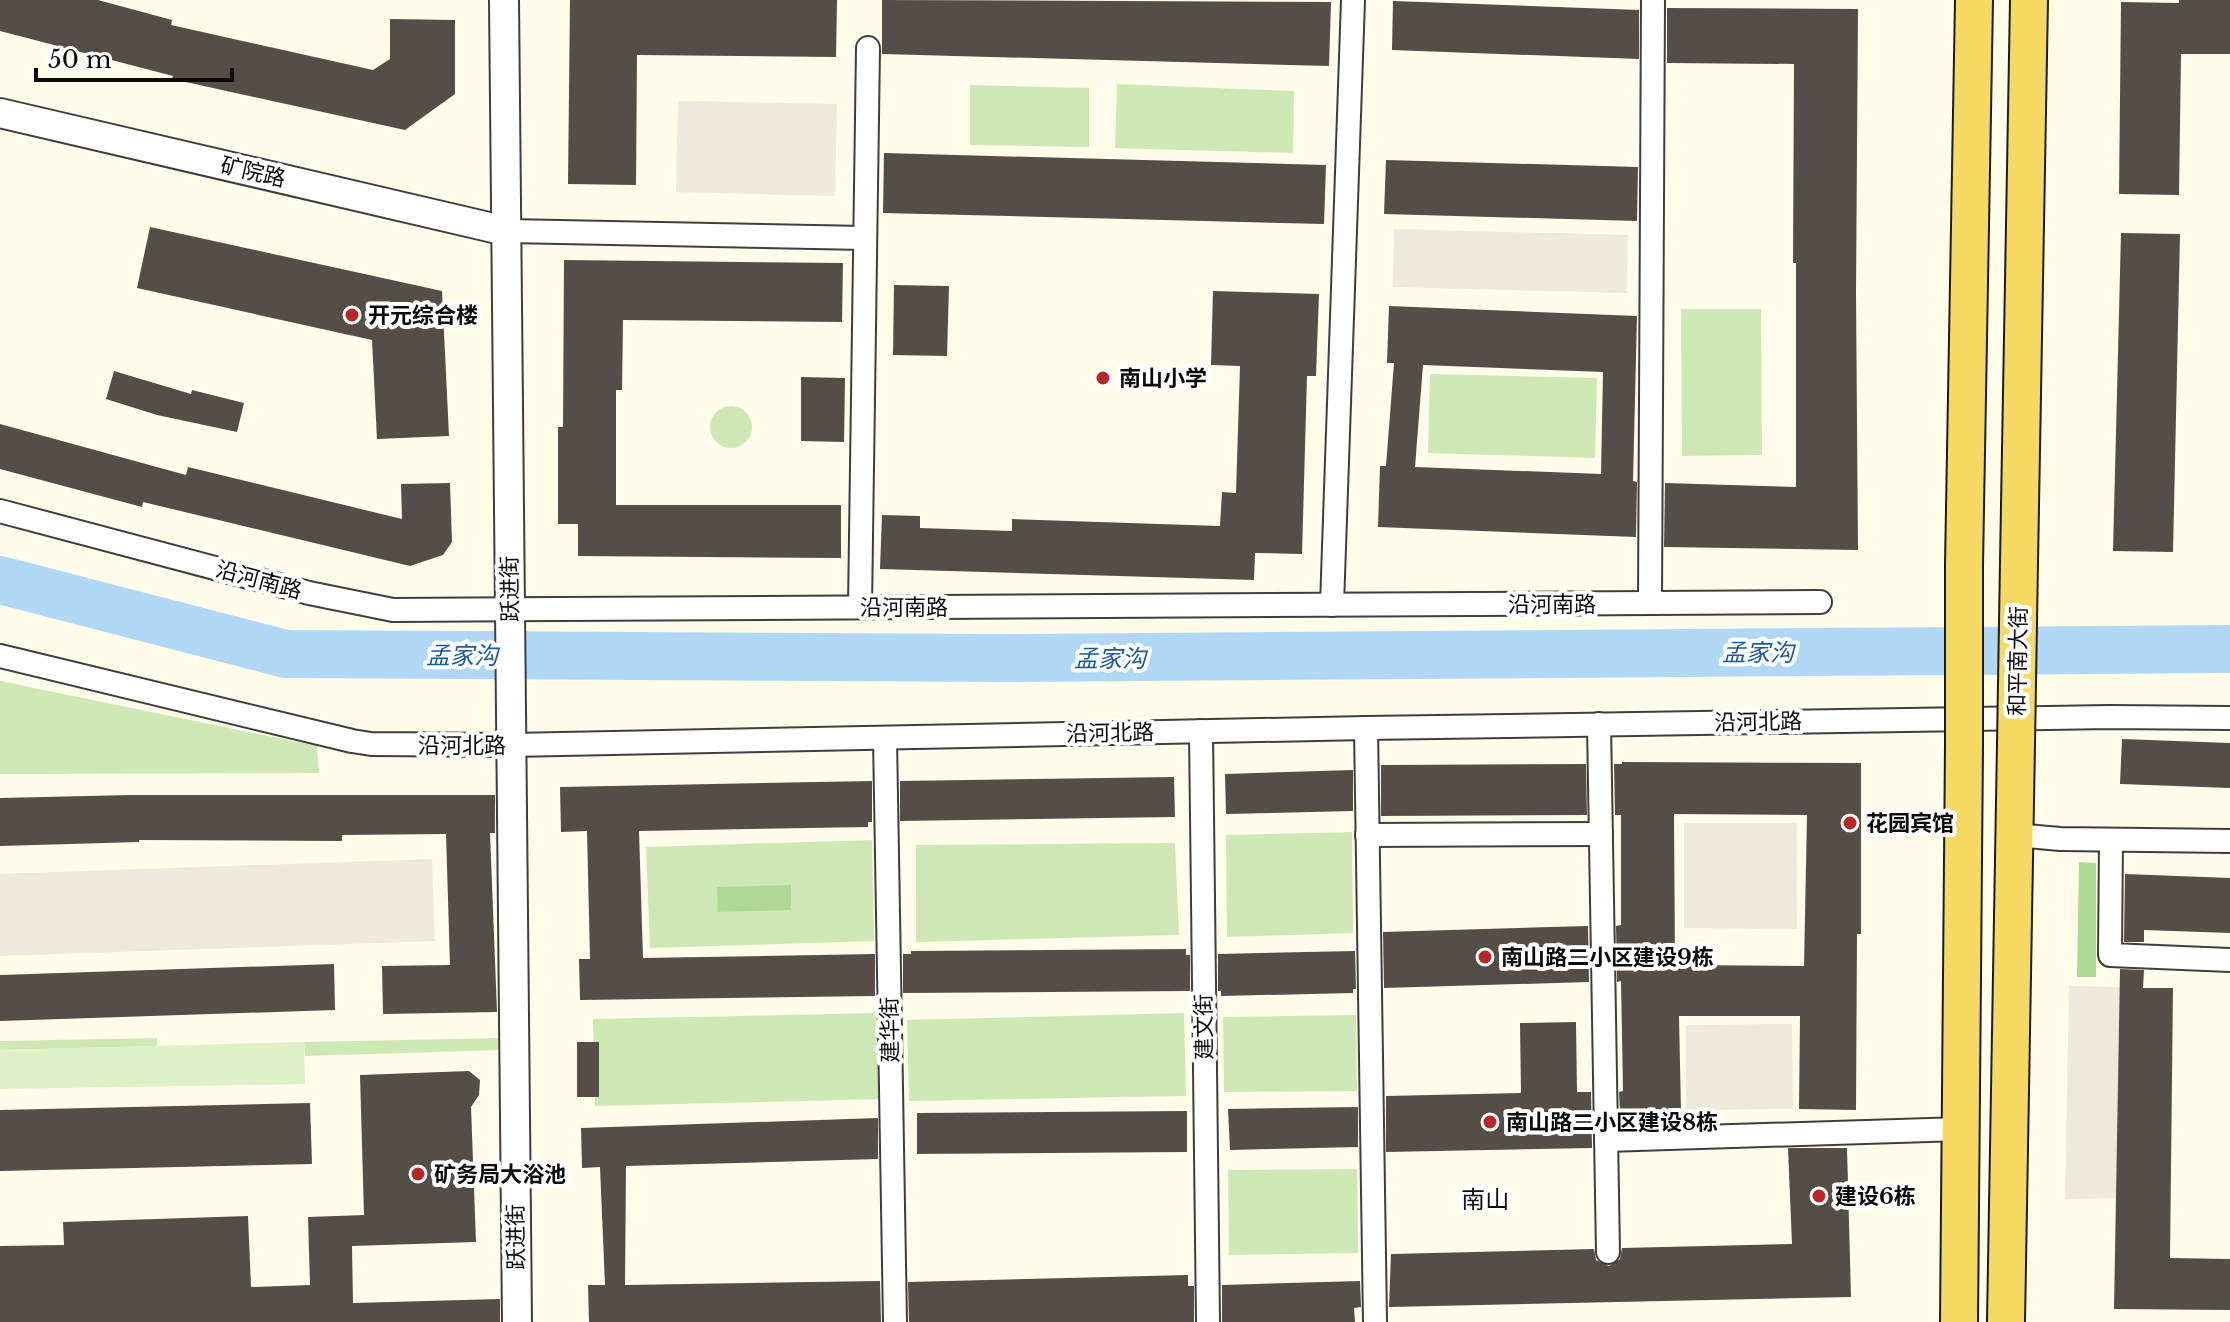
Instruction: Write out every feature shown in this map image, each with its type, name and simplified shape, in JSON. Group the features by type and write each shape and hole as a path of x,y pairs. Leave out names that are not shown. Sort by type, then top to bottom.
{"main road":[{"path":"1959,1322 1964,565 1974,0"},
{"name":"和平南大街","path":"2006,1322 2029,0"}],"street":[{"name":"跃进街","path":"504,0 517,1322"},
{"path":"1332,605 1353,0"},
{"path":"1650,603 1653,0"},
{"path":"860,607 868,48"},
{"name":"矿院路","path":"0,113 506,231"},
{"path":"506,231 865,238"},
{"name":"沿河南路","path":"0,511 309,593 393,610 510,617 860,607 1820,602"},
{"name":"沿河北路","path":"0,656 334,738 371,744 1599,724 2230,718"},
{"path":"1599,724 1608,1252"},
{"path":"1366,728 1375,1322"},
{"name":"建文街","path":"1201,731 1208,1322"},
{"name":"建华街","path":"885,738 895,1322"},
{"path":"1367,835 1601,834"},
{"path":"2014,835 2230,841"},
{"path":"2111,840 2110,955 2230,960"},
{"path":"1606,1140 1961,1129"}],"green space":[{"path":"1117,84 1294,91 1293,153 1115,148"},
{"path":"970,85 1089,88 1089,147 970,145"},
{"path":"1681,309 1761,309 1762,455 1682,456"},
{"path":"1430,374 1597,378 1595,458 1428,453"},
{"path":"731,406 746,412 752,427 746,442 731,448 716,442 710,427 716,412"},
{"path":"0,681 317,746 319,773 0,774"},
{"path":"1352,832 1353,933 1227,937 1226,835"},
{"path":"872,840 874,941 650,948 646,847"},
{"path":"1175,843 1179,935 916,942 916,845"},
{"path":"2079,862 2096,863 2096,977 2077,977"},
{"path":"791,885 791,910 718,912 717,887"},
{"path":"880,1013 882,1099 595,1106 593,1019"},
{"path":"1184,1013 1186,1096 909,1101 907,1020"},
{"path":"1356,1015 1357,1091 1224,1092 1223,1017"},
{"path":"157,1038 157,1046 0,1050 0,1041"},
{"path":"499,1038 500,1050 305,1056 304,1042"},
{"path":"304,1042 305,1084 0,1089 0,1050"},
{"path":"1357,1169 1358,1253 1229,1255 1228,1170"}],"shaded area":[{"path":"678,101 837,104 835,196 676,192"},
{"path":"1394,229 1628,235 1627,293 1393,287"},
{"path":"1684,823 1797,823 1797,929 1684,928"},
{"path":"432,859 435,941 0,956 0,874"},
{"path":"2069,986 2120,987 2116,1198 2065,1199"},
{"path":"1792,1024 1793,1109 1686,1110 1686,1025"}],"building":[{"path":"0,0 98,0 172,20 171,25 373,70 390,59 390,19 455,20 455,94 405,130 172,79 173,76 0,31"},
{"path":"570,0 837,0 836,57 637,55 636,185 568,184"},
{"path":"882,0 1331,2 1329,66 882,54"},
{"path":"2179,0 2230,0 2230,54 2181,54 2179,195 2119,194 2121,2 2179,3"},
{"path":"1393,1 1639,10 1639,59 1392,50"},
{"path":"1667,8 1858,9 1858,550 1664,547 1665,483 1796,487 1794,64 1667,63"},
{"path":"884,153 1326,165 1324,224 883,213"},
{"path":"1386,160 1638,167 1637,221 1384,214"},
{"name":"开元综合楼","path":"150,227 442,291 449,436 377,439 372,340 137,288"},
{"path":"2121,233 2180,234 2173,552 2113,551"},
{"path":"564,260 843,263 842,322 623,320 622,390 616,390 616,505 841,505 841,558 578,556 578,524 558,524 558,427 563,427"},
{"path":"894,285 949,286 947,356 893,355"},
{"path":"1213,291 1319,294 1316,376 1307,376 1302,554 1255,553 1254,580 880,569 882,515 920,516 920,528 1012,531 1012,519 1220,526 1222,492 1236,493 1240,366 1211,365"},
{"path":"1389,306 1637,316 1633,481 1637,482 1636,537 1378,527 1380,466 1386,466 1394,363 1387,363","holes":["1423,365 1603,372 1601,474 1415,467"]},
{"path":"114,371 191,394 192,390 244,403 237,432 157,415 106,399"},
{"path":"801,377 845,378 844,442 801,441"},
{"path":"0,424 186,475 188,467 402,519 401,484 450,483 452,542 443,555 410,566 143,502 142,507 0,469"},
{"path":"2122,739 2230,743 2230,788 2120,784"},
{"path":"1861,763 1861,934 1857,934 1856,1110 1799,1109 1800,1016 1679,1016 1681,1112 1620,1113 1619,1092 1623,1091 1621,981 1617,982 1616,926 1621,925 1621,815 1615,815 1614,764","holes":["1674,814 1807,815 1804,966 1675,965"]},
{"path":"1586,764 1587,815 1381,816 1381,765"},
{"path":"1353,770 1353,811 1226,814 1225,774"},
{"path":"1174,777 1175,817 900,821 900,781"},
{"path":"872,781 872,822 868,822 868,827 639,831 643,958 875,954 875,996 580,1000 579,959 590,959 587,831 561,832 560,787"},
{"path":"495,795 495,833 490,833 497,1012 383,1014 382,966 450,965 446,834 342,835 342,841 139,840 0,846 0,798"},
{"path":"2125,874 2230,878 2230,933 2144,930 2144,942 2124,942"},
{"name":"南山路二小区建设9栋","path":"1588,926 1589,982 1384,988 1383,932"},
{"path":"1186,949 1186,955 1190,955 1190,991 903,993 903,954 911,954 911,951"},
{"path":"1355,951 1356,989 1353,993 1221,996 1221,991 1218,991 1218,954"},
{"path":"334,964 335,1010 0,1021 0,975"},
{"path":"2120,969 2144,970 2143,988 2173,988 2170,1258 2230,1259 2230,1310 2114,1309"},
{"name":"南山路二小区建设8栋","path":"1576,1022 1577,1092 1591,1092 1592,1148 1386,1152 1386,1096 1521,1093 1520,1023"},
{"path":"577,1042 599,1042 599,1097 577,1097"},
{"path":"469,1071 480,1080 479,1095 471,1107 476,1242 352,1246 353,1303 500,1299 500,1322 0,1322 0,1246 64,1245 63,1222 248,1216 251,1287 310,1285 308,1217 364,1215 360,1075"},
{"path":"310,1103 312,1164 0,1171 0,1110"},
{"path":"1358,1107 1358,1147 1230,1150 1228,1109"},
{"path":"1187,1111 1187,1152 917,1154 917,1113"},
{"path":"878,1118 878,1159 626,1166 625,1285 880,1281 881,1322 589,1322 588,1285 605,1285 600,1167 582,1168 581,1128"},
{"name":"建设6栋","path":"1788,1148 1847,1148 1851,1297 1389,1307 1391,1254 1594,1249 1596,1260 1609,1266 1620,1259 1622,1248 1792,1244"},
{"path":"1188,1275 1188,1286 1194,1286 1194,1322 909,1322 908,1282"},
{"path":"1360,1281 1361,1307 1354,1308 1355,1322 1222,1322 1222,1285"}],"waterway":[{"name":"孟家沟","path":"0,580 286,654 1003,658 2230,649"}],"place":[{"name":"开元综合楼","path":"352,315"},
{"name":"南山小学","path":"1103,378"},
{"name":"花园宾馆","path":"1850,823"},
{"name":"南山路二小区建设9栋","path":"1485,957"},
{"name":"南山路二小区建设8栋","path":"1490,1122"},
{"name":"矿务局大浴池","path":"418,1174"},
{"name":"建设6栋","path":"1819,1196"}],"district":[{"name":"南山","path":"1485,1199"}]}
